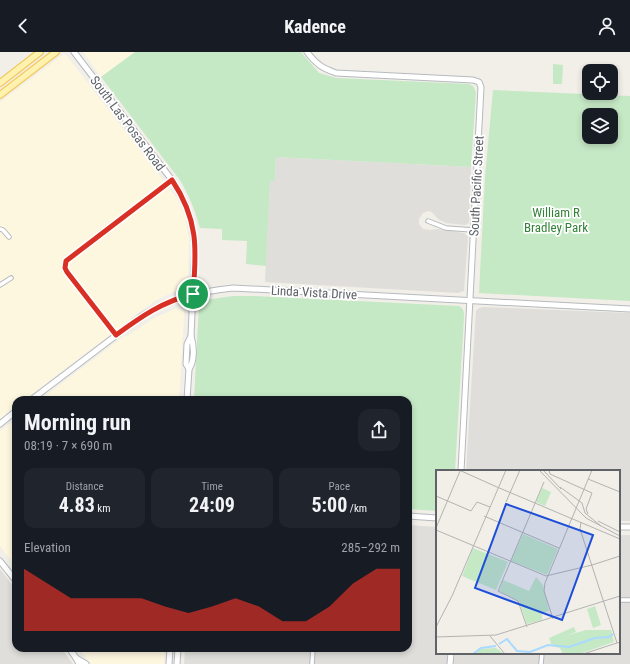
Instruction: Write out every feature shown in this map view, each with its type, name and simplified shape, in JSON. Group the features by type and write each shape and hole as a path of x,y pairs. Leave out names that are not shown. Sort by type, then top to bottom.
{"main road":[{"path":"0,83 40,52"},
{"path":"0,95 56,52"},
{"name":"South Las Posas Road","path":"74,52 172,180 185,203 191,220 194,234 195,258 191,336 187,344 186,364 189,368 187,396"},
{"name":"South Pacific Street","path":"307,52 315,62 336,73 473,80 478,82 482,90 473,230 461,470"},
{"path":"0,88 7,78"},
{"name":"Linda Vista Drive","path":"36,396 116,335 159,305 193,294 233,288 630,309"},
{"path":"0,424 12,414"},
{"path":"412,516 436,518"},
{"path":"620,527 630,528"},
{"path":"0,561 12,576"},
{"path":"72,652 79,664"},
{"path":"169,664 170,652"},
{"path":"177,664 178,652"},
{"path":"450,664 451,654"},
{"path":"76,658 86,664"}],"street":[{"path":"116,335 67,272 65,264 69,258 172,180"},
{"path":"428,221 446,228 473,230"},
{"path":"0,229 3,230 9,237"},
{"path":"0,285 11,278"},
{"path":"312,664 313,652"},
{"path":"541,664 542,654"}],"shaded area":[{"path":"83,52 135,52 101,77"},
{"path":"64,54 67,56 177,198 185,216 189,238 188,281 182,289 153,302 29,396 12,396 12,409 0,419 0,102"},
{"path":"276,157 471,167 469,223 465,225 446,223 438,219 429,211 423,213 419,219 419,224 423,229 438,229 464,233 468,237 464,291 458,293 265,282 270,181 275,181"},
{"path":"479,308 630,313 630,521 620,521 620,470 466,470 476,311"},
{"path":"175,309 182,310 184,312 179,396 45,396 124,336 127,336 154,318"},
{"path":"12,422 12,562 0,546 0,431"},
{"path":"412,525 436,527 436,654 620,654 620,535 630,535 630,664 184,664 185,652 412,652"},
{"path":"0,569 12,585 12,652 64,652 73,664 0,664"},
{"path":"81,652 165,652 164,664 91,664"}],"green space":[{"path":"135,52 301,52 319,73 336,78 469,84 473,86 476,92 471,167 276,157 275,181 270,181 266,266 246,264 247,241 222,240 222,229 200,228 192,203 180,180 101,77"},
{"path":"553,64 563,65 562,84 553,84"},
{"name":"William R Bradley Park","path":"493,90 582,94 582,100 618,100 618,95 630,96 630,301 479,293 485,177"},
{"path":"233,296 254,296 459,306 462,308 464,317 455,470 436,470 436,511 412,509 412,396 194,396 199,305 201,301"}],"route":[{"path":"172,180 185,203 194,234 195,258 193,294 159,305 116,335 67,272 65,264 69,258 172,180"}]}
